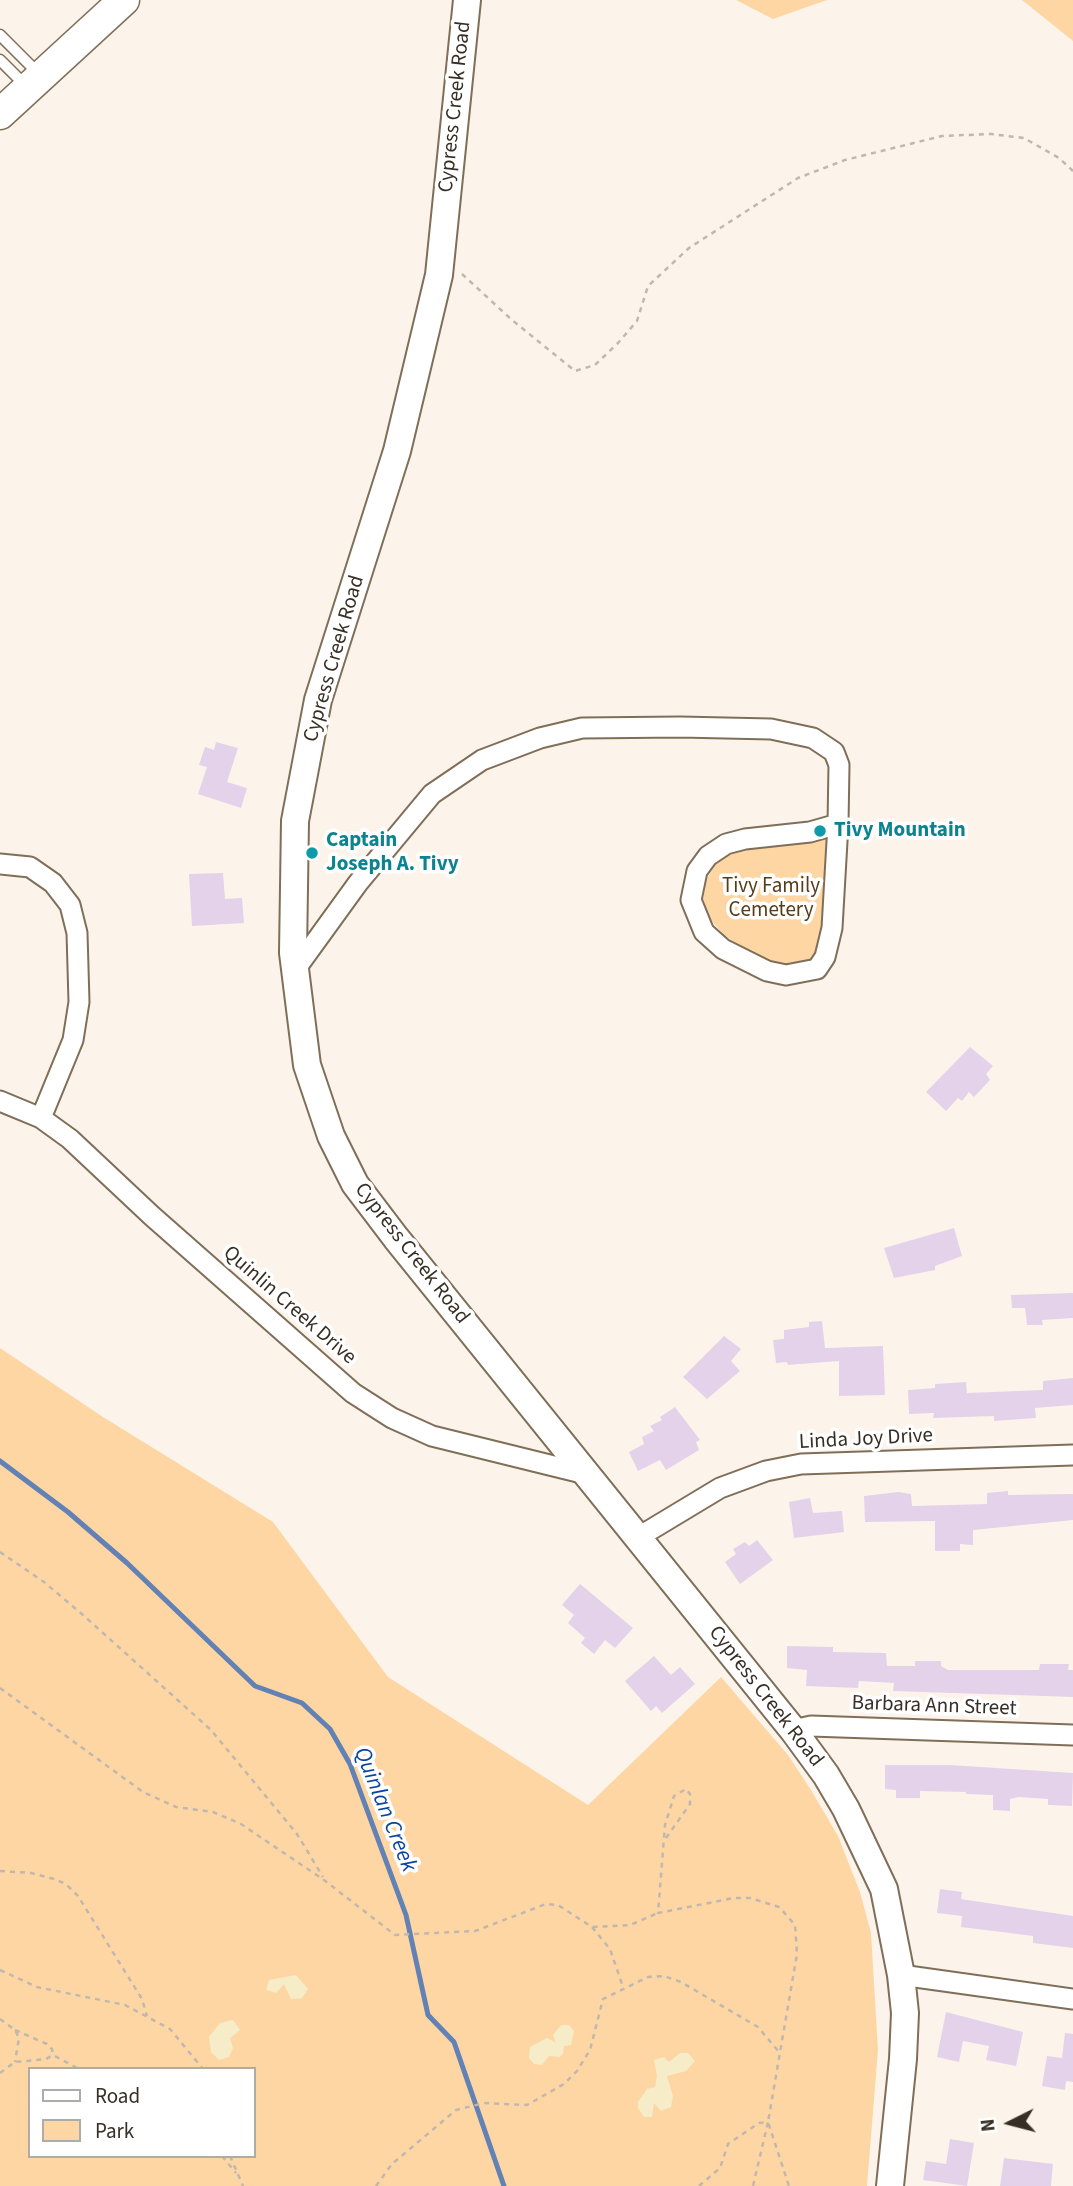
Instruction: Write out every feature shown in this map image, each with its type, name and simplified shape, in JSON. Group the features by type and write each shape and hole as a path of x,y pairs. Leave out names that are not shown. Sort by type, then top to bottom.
{"main road":[{"path":"0,114 124,0"},
{"name":"Cypress Creek Road","path":"467,0 441,255 397,450 318,699 295,821 292,902 295,970 307,1065 331,1136 355,1184 793,1730 827,1775 871,1859 884,1889 894,1927 905,2013 890,2186"}],"street":[{"path":"295,970 358,883 432,794 482,760 540,738 582,728 771,729 813,738 834,752 839,765 838,824 832,928 825,957 817,969 786,975 767,971 723,949 704,932 691,900 697,871 708,856 726,844 744,839 810,832 838,824"},
{"path":"0,864 30,867 53,883 70,905 77,933 79,1002 73,1040 41,1118"},
{"name":"Quinlin Creek Drive","path":"0,1101 41,1118 70,1139 152,1216 353,1393 391,1418 432,1436 586,1474"},
{"name":"Linda Joy Drive","path":"637,1538 720,1488 766,1471 801,1464 1073,1455"},
{"name":"Barbara Ann Street","path":"793,1730 811,1726 1073,1735"},
{"path":"901,1975 1073,1999"}],"lane":[{"path":"0,35 34,82"},
{"path":"0,60 34,82"}],"path":[{"path":"441,255 512,320 575,371 595,365 618,342 636,321 648,286 689,248 798,178 845,160 930,139 991,134 1024,138 1059,158 1073,171"},
{"path":"0,1552 83,1615 211,1730 297,1834 324,1880"},
{"path":"0,1688 143,1792 176,1807 227,1817 324,1880 395,1936 475,1931 535,1906 558,1905 592,1927 610,1949 623,1987"},
{"path":"658,1913 665,1825 674,1797 686,1789 690,1794 690,1804 666,1838"},
{"path":"0,1871 30,1872 66,1884 78,1896 104,1936 142,1999 147,2016"},
{"path":"592,1927 630,1925 658,1913 750,1898 772,1903 788,1914 795,1925 797,1954 768,2122 753,2186"},
{"path":"0,1970 37,1987 125,2005 170,2029 201,2067"},
{"path":"376,2186 392,2164 414,2144 463,2109 484,2103 527,2105 564,2084 577,2071 590,2050 603,1999 648,1976 664,1976 681,1982 758,2027 780,2053"},
{"path":"0,2019 15,2030 47,2044 52,2049 52,2055"},
{"path":"15,2030 19,2046 15,2062"},
{"path":"0,2073 15,2062 46,2059 52,2055"},
{"path":"52,2055 75,2067"},
{"path":"699,2186 720,2168 728,2144 759,2123 768,2122"},
{"path":"768,2122 789,2186"},
{"path":"224,2158 238,2176"},
{"path":"231,2158 243,2186"}],"green space":[{"path":"736,0 827,0 773,19"},
{"path":"1022,0 1073,0 1073,41"},
{"name":"Tivy Family Cemetery","path":"832,832 829,911 816,954 805,964 786,967 763,961 724,935 709,918 703,899 704,883 722,855 738,849"},
{"path":"0,1348 103,1417 273,1522 388,1677 588,1805 721,1677 788,1755 811,1790 838,1836 860,1892 871,1933 878,2050 867,2186 0,2186"}],"sand":[{"path":"296,1975 308,1989 302,1998 291,1999 284,1984 276,1993 266,1990 269,1980"},
{"path":"233,2020 240,2030 230,2038 233,2048 229,2057 219,2060 211,2052 209,2037 220,2023"},
{"path":"561,2025 569,2025 574,2031 571,2045 564,2046 563,2054 559,2057 549,2056 542,2065 534,2064 529,2058 530,2047 547,2038 556,2043 553,2035"},
{"path":"680,2053 688,2053 695,2061 686,2071 667,2076 673,2096 671,2107 661,2111 654,2103 652,2117 644,2117 638,2108 638,2102 647,2089 655,2087 657,2076 654,2060 664,2057 669,2062"}],"building":[{"path":"216,742 238,748 227,782 247,788 241,808 198,794 207,767 199,765 205,747 214,750"},
{"path":"223,873 225,899 242,898 244,923 192,926 189,874"},
{"path":"970,1047 993,1066 986,1074 990,1080 974,1097 969,1092 962,1101 958,1098 946,1111 926,1092"},
{"path":"954,1228 962,1256 935,1266 935,1270 894,1278 884,1248"},
{"path":"1073,1293 1073,1318 1042,1320 1043,1325 1027,1325 1025,1308 1012,1308 1011,1295"},
{"path":"822,1321 825,1348 883,1346 885,1395 839,1396 839,1361 788,1365 787,1362 776,1363 773,1340 784,1339 784,1330 809,1327 809,1322"},
{"path":"724,1336 741,1349 731,1361 740,1371 707,1399 683,1377"},
{"path":"1073,1378 1073,1405 1035,1408 1036,1418 994,1421 994,1416 933,1418 934,1413 909,1414 908,1390 935,1388 935,1384 966,1382 967,1393 1043,1390 1043,1381"},
{"path":"675,1407 700,1440 696,1442 699,1450 666,1470 660,1460 638,1471 629,1452 644,1444 642,1437 654,1431 650,1426 662,1420 660,1417"},
{"path":"1008,1491 1008,1495 1073,1494 1073,1520 973,1530 973,1545 960,1544 960,1551 935,1551 935,1521 865,1522 864,1496 898,1492 911,1494 912,1506 987,1504 987,1493"},
{"path":"810,1498 813,1513 842,1511 844,1532 794,1538 789,1502"},
{"path":"757,1540 773,1560 740,1584 725,1562 736,1554 733,1549 745,1542 749,1546"},
{"path":"580,1584 633,1628 615,1648 605,1640 594,1654 581,1643 585,1638 568,1623 574,1615 562,1605"},
{"path":"787,1646 833,1647 833,1652 886,1653 887,1666 915,1666 915,1661 941,1661 941,1666 948,1670 1039,1670 1040,1664 1069,1664 1068,1670 1073,1670 1073,1697 893,1691 894,1683 859,1681 858,1688 806,1686 807,1670 787,1668"},
{"path":"654,1656 671,1675 680,1667 695,1684 662,1713 656,1706 651,1711 625,1681"},
{"path":"885,1765 950,1765 1073,1773 1072,1806 1048,1805 1048,1799 1019,1797 1010,1799 1010,1811 993,1810 993,1795 966,1792 920,1791 920,1798 896,1798 896,1790 885,1789"},
{"path":"940,1889 962,1892 961,1899 1073,1916 1073,1948 1033,1943 1033,1936 961,1927 962,1916 937,1913"},
{"path":"946,2012 1023,2032 1016,2066 986,2060 989,2046 963,2041 959,2062 937,2057"},
{"path":"1065,2033 1073,2034 1073,2082 1066,2081 1065,2090 1042,2086 1047,2056 1062,2058"},
{"path":"950,2139 974,2143 967,2186 923,2180 926,2161 946,2164"},
{"path":"1004,2158 1053,2164 1051,2186 1000,2186"}],"waterway":[{"name":"Quinlan Creek","path":"0,1461 68,1512 127,1563 255,1686 302,1703 330,1729 350,1764 406,1915 428,2015 454,2042 504,2186"}],"place":[{"name":"Tivy Mountain","path":"820,831"},
{"name":"Captain Joseph A. Tivy","path":"312,853"}]}
